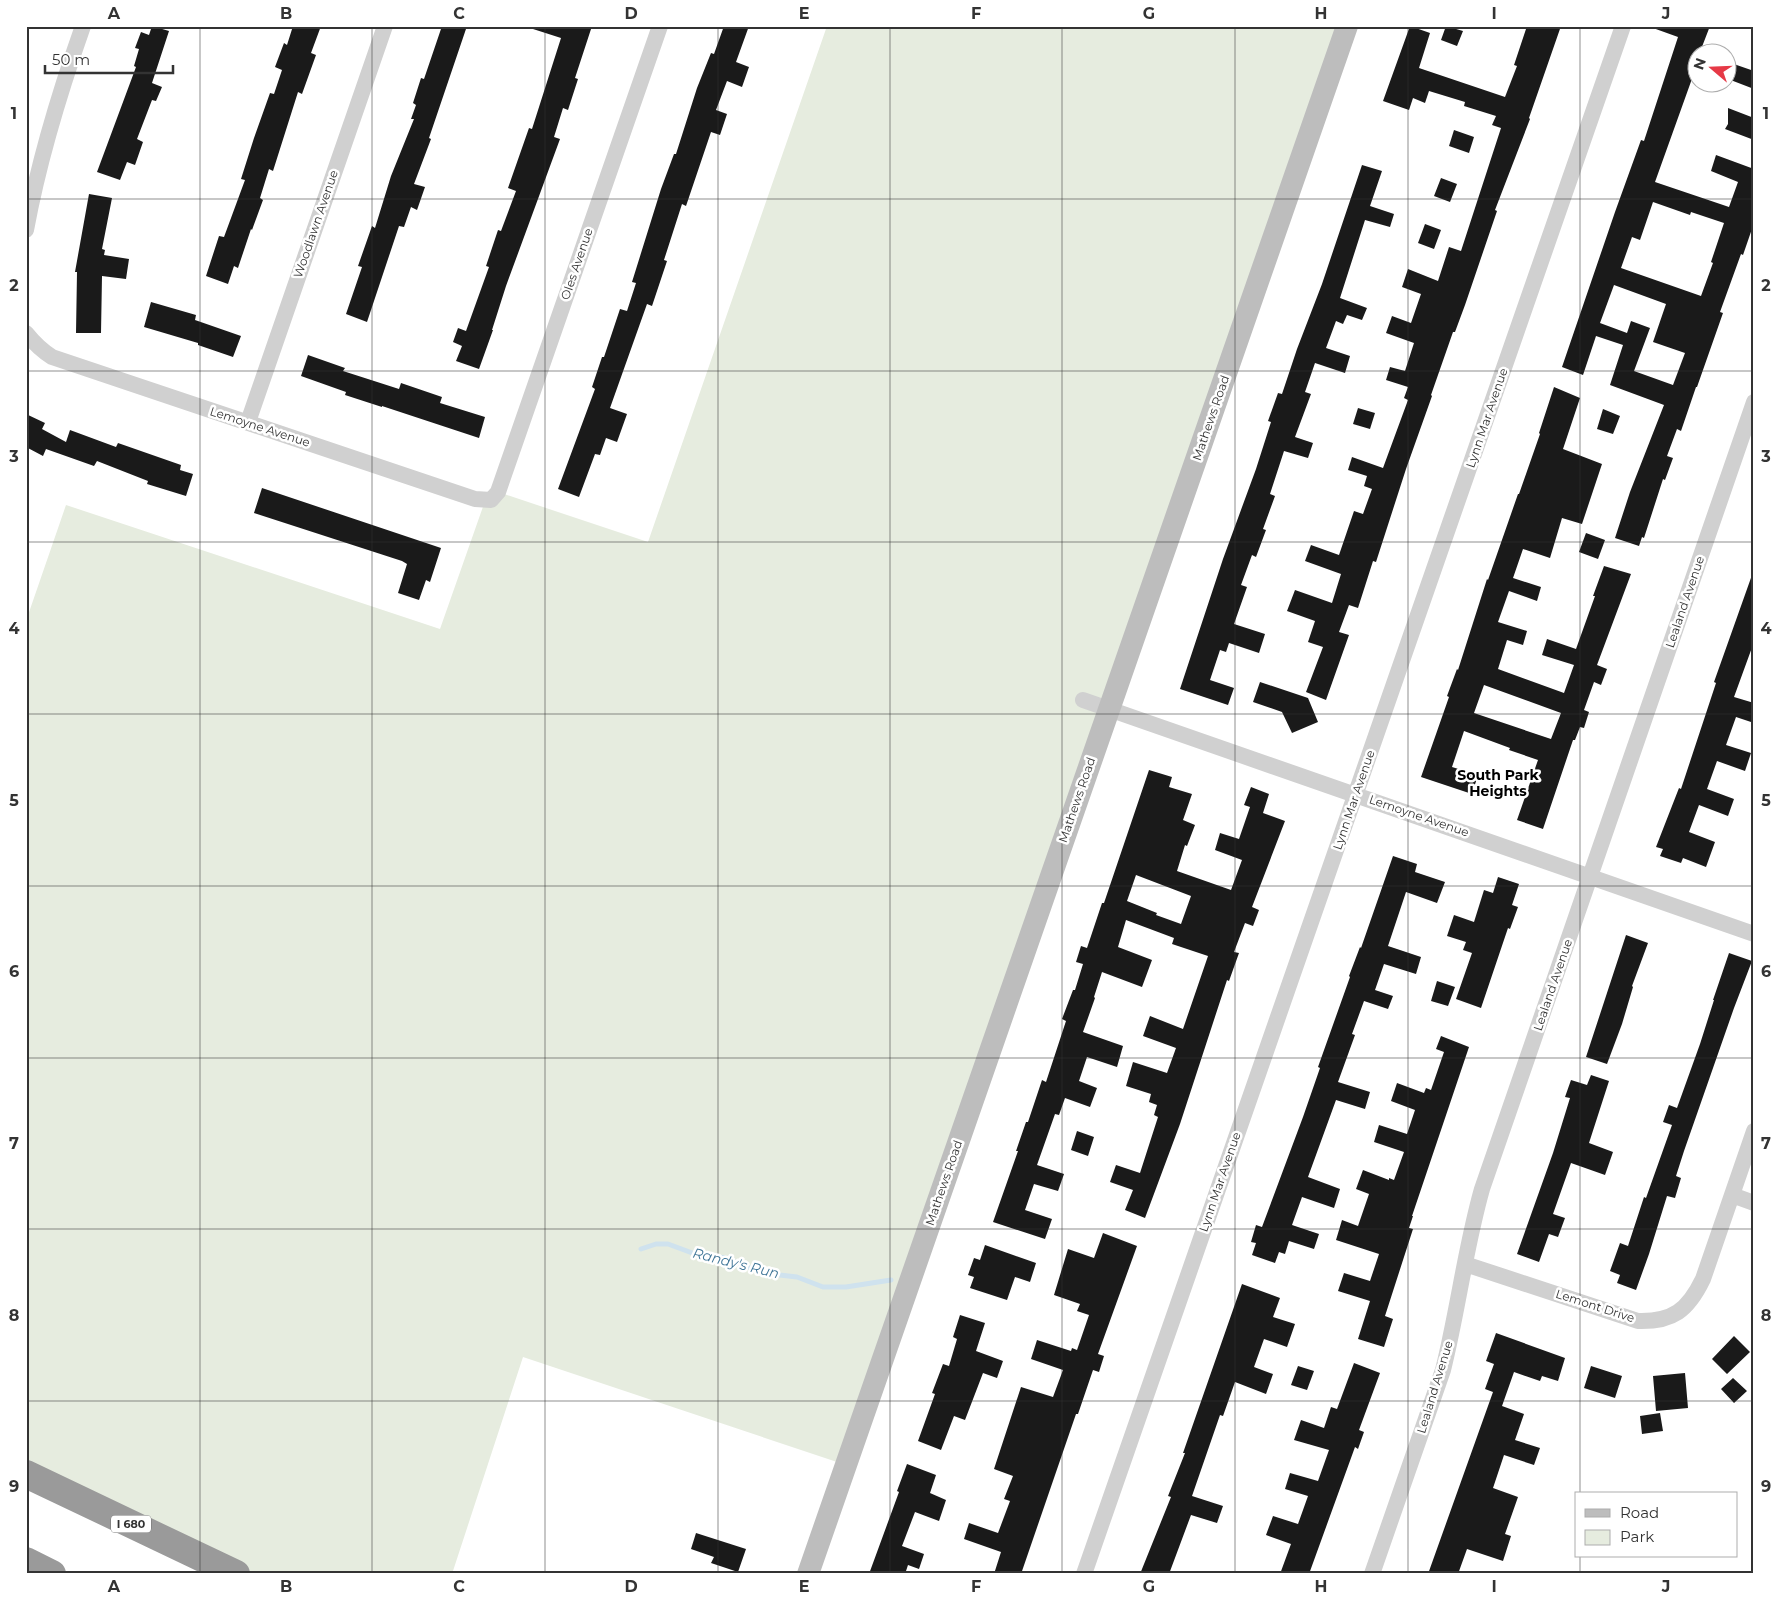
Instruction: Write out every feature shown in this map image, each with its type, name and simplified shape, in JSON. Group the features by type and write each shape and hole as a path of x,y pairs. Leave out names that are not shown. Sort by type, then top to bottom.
{"highway":[{"name":"I 680","path":"26,1474 236,1574"},
{"path":"26,1561 52,1574"}],"street":[{"path":"26,230 44,144 83,26"},
{"name":"Woodlawn Avenue","path":"248,422 385,26"},
{"name":"Oles Avenue","path":"490,500 498,492 660,26"},
{"name":"Mathews Road","path":"808,1574 1347,26"},
{"name":"Lynn Mar Avenue","path":"1084,1574 1623,26"},
{"name":"Lemoyne Avenue","path":"30,338 42,351 52,357 475,499 490,500"},
{"name":"Lealand Avenue","path":"1372,1574 1442,1370 1472,1223 1482,1189 1754,402"},
{"name":"Lemoyne Avenue","path":"1083,700 1754,934"},
{"name":"Lemont Drive","path":"1465,1264 1638,1321 1653,1321 1670,1317 1682,1310 1696,1294 1703,1279 1754,1131"},
{"path":"1732,1195 1754,1202"}],"green space":[{"path":"827,26 1328,26 1345,32 846,1465 523,1357 452,1574 236,1574 26,1474 26,621 66,505 440,629 485,501 498,492 648,542"}],"building":[{"path":"152,26 169,31 152,83 162,87 156,101 152,100 137,139 143,142 135,165 127,162 120,180 97,172 136,67 134,66 139,49 135,48 141,32 149,35"},
{"path":"293,26 321,26 311,53 316,55 302,94 298,92 273,171 269,169 260,198 263,200 238,268 234,266 228,284 206,276 219,236 224,237 245,180 241,179 254,138 270,93 274,94 282,70 275,67 284,43 287,45"},
{"path":"442,26 467,26 429,138 431,139 414,184 425,187 417,210 411,207 404,227 399,226 367,322 346,314 362,267 358,266 372,226 375,228 391,176 414,119 411,119 416,105 413,103 421,78 424,79"},
{"path":"534,26 592,26 575,78 578,79 568,110 563,108 554,137 560,139 506,286 479,369 456,361 462,346 453,342 458,328 466,331 489,267 486,266 498,230 501,231 516,191 508,188 529,128 532,129 561,38 533,29"},
{"path":"724,26 749,26 736,62 749,67 742,87 727,81 716,110 727,114 720,135 711,132 686,206 682,204 664,260 667,261 652,306 647,304 610,408 627,414 617,442 606,438 600,455 595,454 579,497 558,489 595,389 592,387 620,309 627,311 636,283 632,282 661,189 674,154 676,154 697,88 711,53 714,54"},
{"path":"1410,26 1430,33 1419,68 1505,97 1517,66 1514,65 1527,26 1561,26 1530,119 1495,210 1497,211 1465,305 1455,332 1453,332 1431,395 1376,562 1373,561 1358,608 1349,605 1339,632 1349,635 1326,700 1306,692 1323,647 1308,642 1315,621 1287,611 1295,590 1332,603 1341,574 1305,561 1311,545 1339,555 1354,511 1363,514 1372,489 1364,486 1367,476 1348,470 1352,457 1383,468 1408,400 1404,398 1408,387 1386,380 1390,367 1405,371 1414,343 1386,333 1392,316 1411,323 1421,294 1402,287 1408,269 1438,281 1449,247 1461,251 1501,128 1492,125 1496,116 1464,106 1465,102 1429,91 1425,103 1413,98 1409,110 1383,101"},
{"path":"1446,26 1463,31 1457,46 1441,40"},
{"path":"1653,26 1710,26 1704,42 1688,42 1688,90 1655,182 1729,207 1738,182 1711,171 1716,155 1754,169 1754,223 1720,312 1723,313 1681,431 1677,429 1667,456 1673,458 1665,480 1663,479 1644,538 1642,537 1639,546 1615,538 1630,492 1664,405 1610,385 1623,345 1596,336 1583,375 1562,367 1641,140 1644,141 1678,37 1653,28","holes":["1653,202 1690,215 1691,212 1724,223 1711,262 1713,263 1701,296 1621,268 1632,237 1640,240","1614,285 1666,304 1653,342 1685,353 1673,385 1634,371 1650,328 1631,321 1627,333 1600,323"]},
{"path":"1738,65 1754,71 1754,89 1738,83"},
{"path":"1728,108 1754,118 1754,140 1725,129 1728,124"},
{"path":"1454,130 1474,137 1469,153 1449,146"},
{"path":"1362,165 1382,171 1370,206 1394,214 1390,227 1365,220 1340,298 1367,308 1362,320 1347,315 1343,324 1336,321 1326,348 1350,356 1345,373 1315,363 1305,392 1311,394 1295,437 1313,443 1308,458 1284,451 1270,494 1275,496 1263,529 1266,530 1256,557 1252,555 1241,585 1247,587 1234,624 1265,634 1259,653 1229,643 1226,652 1220,650 1210,680 1234,688 1228,705 1180,689 1223,559 1256,469 1271,422 1268,421 1278,393 1282,394"},
{"path":"1441,178 1457,184 1450,202 1434,196"},
{"path":"89,194 112,198 102,249 105,250 104,255 129,259 126,279 102,276 101,333 76,333 77,272 75,272"},
{"path":"1425,224 1441,230 1434,249 1418,243"},
{"path":"151,302 196,315 195,320 241,336 233,357 198,345 198,343 144,327"},
{"path":"308,355 345,368 343,371 399,389 401,383 442,397 440,403 485,417 479,438 345,395 346,392 301,376"},
{"path":"1554,387 1580,398 1563,449 1602,464 1582,524 1562,518 1550,558 1523,549 1513,578 1541,587 1537,601 1509,591 1498,622 1527,631 1523,645 1507,640 1498,669 1564,693 1574,665 1542,655 1547,639 1576,649 1604,566 1631,574 1597,665 1607,669 1601,685 1594,682 1584,710 1589,712 1584,728 1580,727 1575,740 1573,740 1543,829 1517,820 1538,760 1509,750 1510,748 1464,731 1452,767 1478,775 1472,794 1421,777 1487,579 1519,494","holes":["1484,685 1561,713 1551,739 1474,713"]},
{"path":"1358,408 1375,413 1370,429 1353,424"},
{"path":"1603,409 1620,416 1613,434 1597,429"},
{"path":"26,414 45,423 42,429 66,442 70,430 116,447 118,443 181,465 180,470 193,474 186,496 147,484 148,481 97,461 94,466 46,449 43,456 26,447"},
{"path":"262,488 441,548 430,582 426,580 419,600 398,593 407,564 402,561 254,513"},
{"path":"1586,533 1605,540 1598,559 1579,552"},
{"path":"1752,575 1754,575 1754,642 1734,697 1754,703 1754,723 1736,717 1726,745 1751,753 1745,771 1717,761 1707,789 1734,799 1728,816 1699,805 1689,832 1715,842 1706,867 1683,858 1681,863 1660,856 1663,849 1656,847 1679,788 1681,789 1716,683 1714,682"},
{"path":"1260,682 1308,698 1318,722 1292,733 1282,712 1253,702"},
{"path":"1149,770 1172,777 1169,787 1192,794 1183,820 1195,825 1187,846 1185,845 1177,871 1231,890 1242,860 1215,850 1220,833 1239,839 1250,807 1244,805 1251,787 1269,794 1263,813 1285,821 1252,907 1259,910 1253,926 1245,923 1234,952 1239,953 1229,981 1227,980 1180,1124 1145,1218 1125,1210 1133,1190 1110,1182 1116,1165 1140,1173 1158,1117 1154,1115 1157,1105 1149,1102 1151,1094 1126,1086 1133,1062 1167,1073 1176,1048 1143,1036 1150,1016 1183,1029 1208,956 1172,944 1174,938 1126,920 1118,947 1152,960 1142,987 1102,972 1083,1032 1123,1046 1117,1067 1087,1057 1079,1081 1097,1088 1090,1107 1065,1098 1059,1115 1055,1114 1037,1165 1064,1174 1058,1191 1034,1184 1025,1210 1052,1219 1045,1239 993,1222 1026,1122 1028,1122 1042,1080 1046,1082 1066,1021 1062,1019 1073,990 1075,990 1083,964 1076,962 1081,946 1087,948 1102,903 1104,903","holes":["1136,875 1191,896 1181,924 1156,915 1157,913 1127,901"]},
{"path":"1393,856 1417,864 1415,872 1445,882 1437,903 1406,892 1388,946 1421,957 1416,974 1384,964 1375,990 1393,996 1388,1009 1364,1001 1352,1034 1355,1035 1338,1082 1370,1092 1365,1109 1336,1100 1308,1177 1340,1189 1334,1208 1302,1197 1292,1225 1319,1234 1314,1249 1289,1241 1285,1254 1279,1252 1275,1263 1252,1255 1256,1243 1251,1242 1256,1225 1262,1227 1303,1117 1349,976 1361,948"},
{"path":"1498,877 1519,884 1512,905 1518,907 1510,929 1508,928 1481,1008 1456,999 1472,953 1463,950 1466,942 1447,936 1454,915 1474,922 1484,890 1493,893"},
{"path":"1626,935 1648,943 1607,1064 1586,1057"},
{"path":"1729,953 1752,961 1684,1151 1676,1176 1681,1178 1675,1198 1667,1196 1636,1290 1617,1283 1620,1275 1610,1271 1620,1243 1628,1246 1644,1197 1646,1198 1672,1125 1663,1122 1669,1105 1677,1108"},
{"path":"1437,981 1455,987 1448,1006 1431,1001"},
{"path":"1441,1036 1469,1047 1412,1216 1409,1228 1413,1229 1385,1316 1393,1319 1384,1347 1358,1339 1370,1301 1338,1291 1344,1273 1370,1281 1379,1254 1336,1240 1342,1220 1358,1226 1369,1194 1356,1189 1363,1170 1389,1180 1389,1178 1394,1180 1404,1152 1374,1142 1379,1125 1407,1134 1415,1110 1391,1101 1397,1083 1424,1093 1426,1088 1431,1090 1444,1052 1436,1049"},
{"path":"1591,1075 1609,1081 1589,1143 1613,1152 1605,1175 1571,1163 1553,1214 1565,1218 1558,1237 1549,1234 1539,1262 1517,1254 1553,1153 1570,1098 1565,1097 1571,1080 1587,1085"},
{"path":"1077,1131 1094,1137 1088,1156 1071,1150"},
{"path":"1103,1233 1137,1246 1098,1354 1104,1356 1099,1372 1093,1370 1078,1414 1076,1414 1021,1574 994,1574 1001,1552 964,1539 969,1523 998,1533 1010,1501 1004,1499 1013,1476 994,1469 1021,1387 1053,1397 1063,1370 1031,1359 1037,1340 1071,1351 1072,1348 1077,1350 1089,1315 1077,1311 1080,1304 1054,1295 1068,1249 1094,1258"},
{"path":"985,1245 1036,1263 1030,1282 1015,1277 1007,1300 970,1288 974,1277 968,1275 974,1258 980,1260"},
{"path":"1242,1284 1280,1298 1273,1317 1295,1324 1287,1347 1264,1339 1254,1367 1273,1374 1266,1394 1235,1382 1223,1416 1220,1415 1192,1496 1223,1506 1217,1523 1191,1515 1169,1574 1140,1574 1171,1497 1168,1496 1185,1453 1183,1453"},
{"path":"960,1315 985,1323 976,1351 1003,1361 997,1378 983,1373 965,1420 954,1416 941,1450 918,1441 935,1394 932,1393 943,1364 949,1366 957,1339 953,1337"},
{"path":"1496,1333 1565,1358 1558,1381 1542,1376 1540,1381 1514,1372 1502,1406 1524,1414 1515,1440 1540,1448 1534,1465 1504,1455 1493,1488 1518,1497 1505,1534 1511,1536 1503,1561 1467,1549 1458,1574 1428,1574 1493,1392 1485,1389 1494,1364 1486,1361"},
{"path":"1734,1336 1750,1352 1727,1374 1712,1359"},
{"path":"1354,1363 1380,1373 1359,1430 1364,1432 1358,1449 1355,1447 1309,1574 1280,1574 1291,1544 1266,1535 1273,1516 1298,1524 1308,1496 1285,1489 1290,1473 1318,1481 1329,1450 1294,1440 1301,1420 1324,1428 1331,1407 1337,1409"},
{"path":"1298,1366 1314,1371 1307,1390 1291,1385"},
{"path":"1591,1366 1622,1376 1615,1398 1584,1388"},
{"path":"1685,1373 1688,1408 1656,1411 1653,1376"},
{"path":"1733,1378 1747,1391 1734,1403 1721,1389"},
{"path":"1660,1413 1663,1431 1642,1434 1640,1416"},
{"path":"907,1464 936,1475 930,1493 946,1500 939,1521 915,1512 902,1546 924,1554 919,1569 908,1565 905,1574 869,1574 899,1492 897,1491"},
{"path":"696,1533 746,1549 738,1572 711,1563 714,1557 691,1549"}],"waterway":[{"name":"Randy's Run","path":"641,1249 656,1244 668,1244 695,1254 726,1258 762,1273 797,1277 823,1287 846,1287 891,1280"}],"district":[{"name":"South Park Heights","path":"1498,784"}]}
